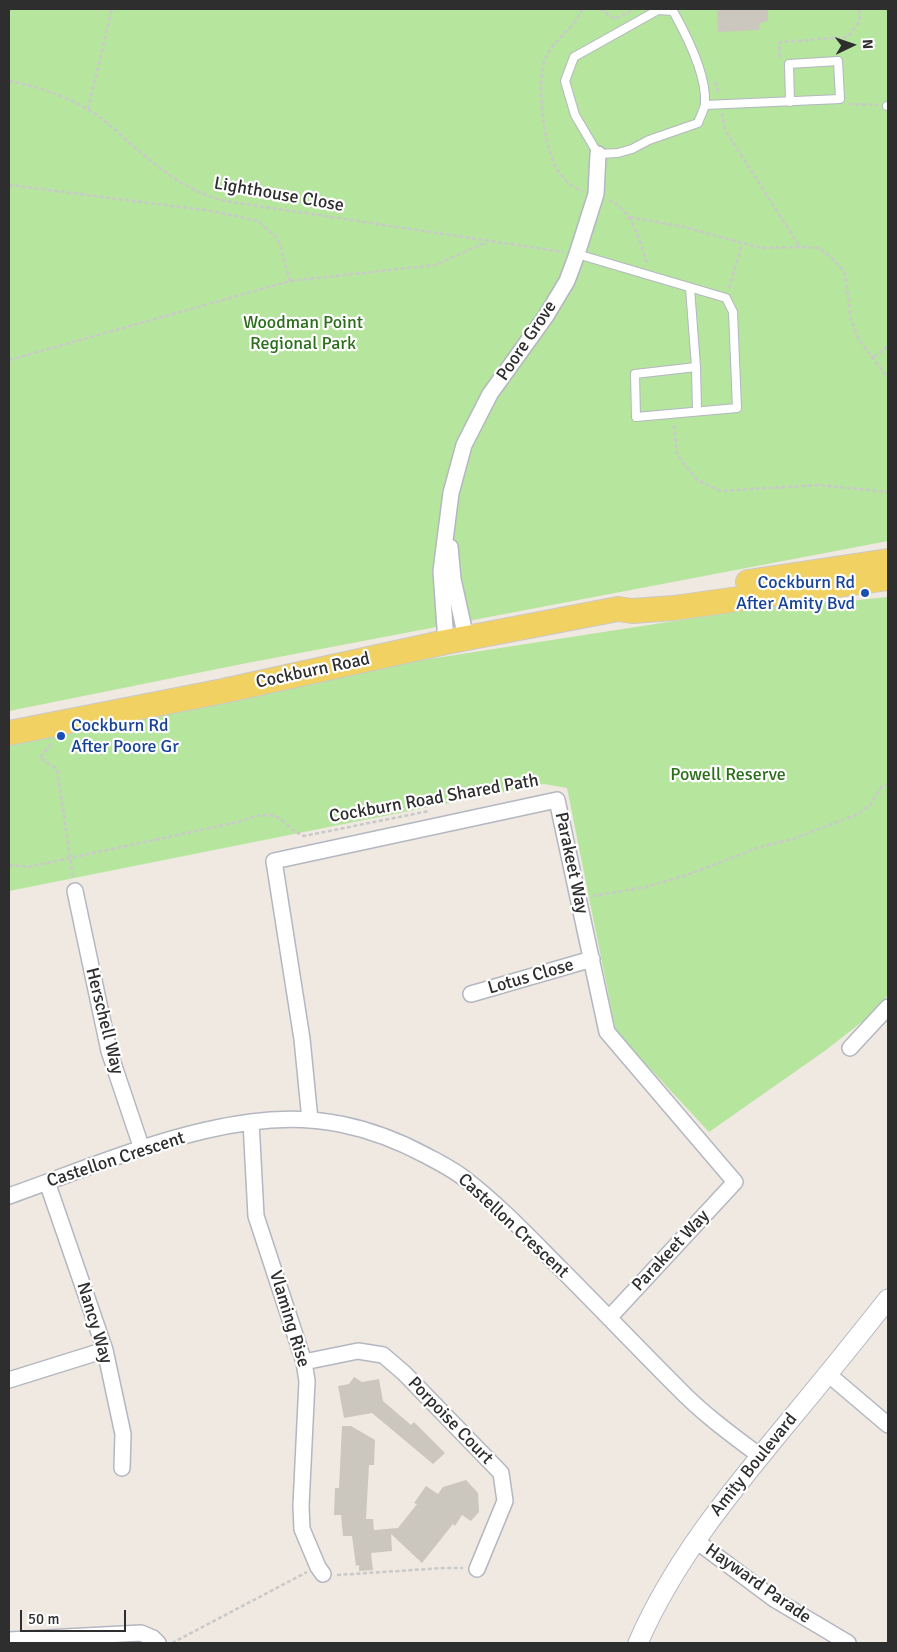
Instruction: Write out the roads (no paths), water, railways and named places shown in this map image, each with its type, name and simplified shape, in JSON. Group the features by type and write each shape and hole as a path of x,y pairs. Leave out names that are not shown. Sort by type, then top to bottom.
{"main road":[{"name":"Cockburn Road","path":"618,609 625,603 638,599 888,561"},
{"name":"Cockburn Road","path":"9,733 223,691 456,640 618,609 645,611 674,608 888,578"}],"street":[{"name":"Poore Grove","path":"456,640 454,579 448,525 451,493 464,445 490,394 546,316 563,288 577,254 596,194 598,154"},
{"name":"Parakeet Way","path":"310,1120 302,1039 274,861 558,800 608,1032 736,1182 609,1318"},
{"name":"Herschell Way","path":"74,891 109,1051 142,1149"},
{"name":"Lotus Close","path":"471,994 592,959"},
{"path":"850,1048 888,1007"},
{"name":"Castellon Crescent","path":"9,1196 142,1149 205,1131 251,1122 282,1119 342,1123 386,1136 434,1159 463,1177 486,1196 680,1390 712,1420 760,1456"},
{"name":"Vlaming Rise","path":"251,1122 256,1216 304,1362 307,1381 302,1523 305,1540 323,1574"},
{"name":"Nancy Way","path":"48,1182 105,1350 123,1434 122,1468"},
{"name":"Amity Boulevard","path":"638,1643 659,1599 695,1540 760,1456 888,1299"},
{"path":"9,1380 105,1350"},
{"name":"Porpoise Court","path":"304,1362 358,1351 383,1355 404,1373 501,1473 505,1501 478,1569"},
{"path":"828,1374 888,1425"},
{"name":"Hayward Parade","path":"695,1540 774,1599 848,1643"},
{"path":"9,1640 141,1633 153,1638 158,1643"}],"lane":[{"path":"658,10 673,10 689,40 702,80 705,105 698,123 649,140 632,149 618,153 598,154 576,115 565,81 574,57 658,10"},
{"path":"705,105 790,102 840,99 838,61 789,64 790,102"},
{"path":"577,254 726,298 733,312 737,408 636,417 635,374 696,368"},
{"path":"690,288 697,411"}],"place":[{"name":"Cockburn Rd After Amity Bvd","path":"865,593"},
{"name":"Cockburn Rd After Poore Gr","path":"61,736"}],"park label":[{"name":"Woodman Point Regional Park","path":"303,333"},
{"name":"Powell Reserve","path":"728,775"}]}
